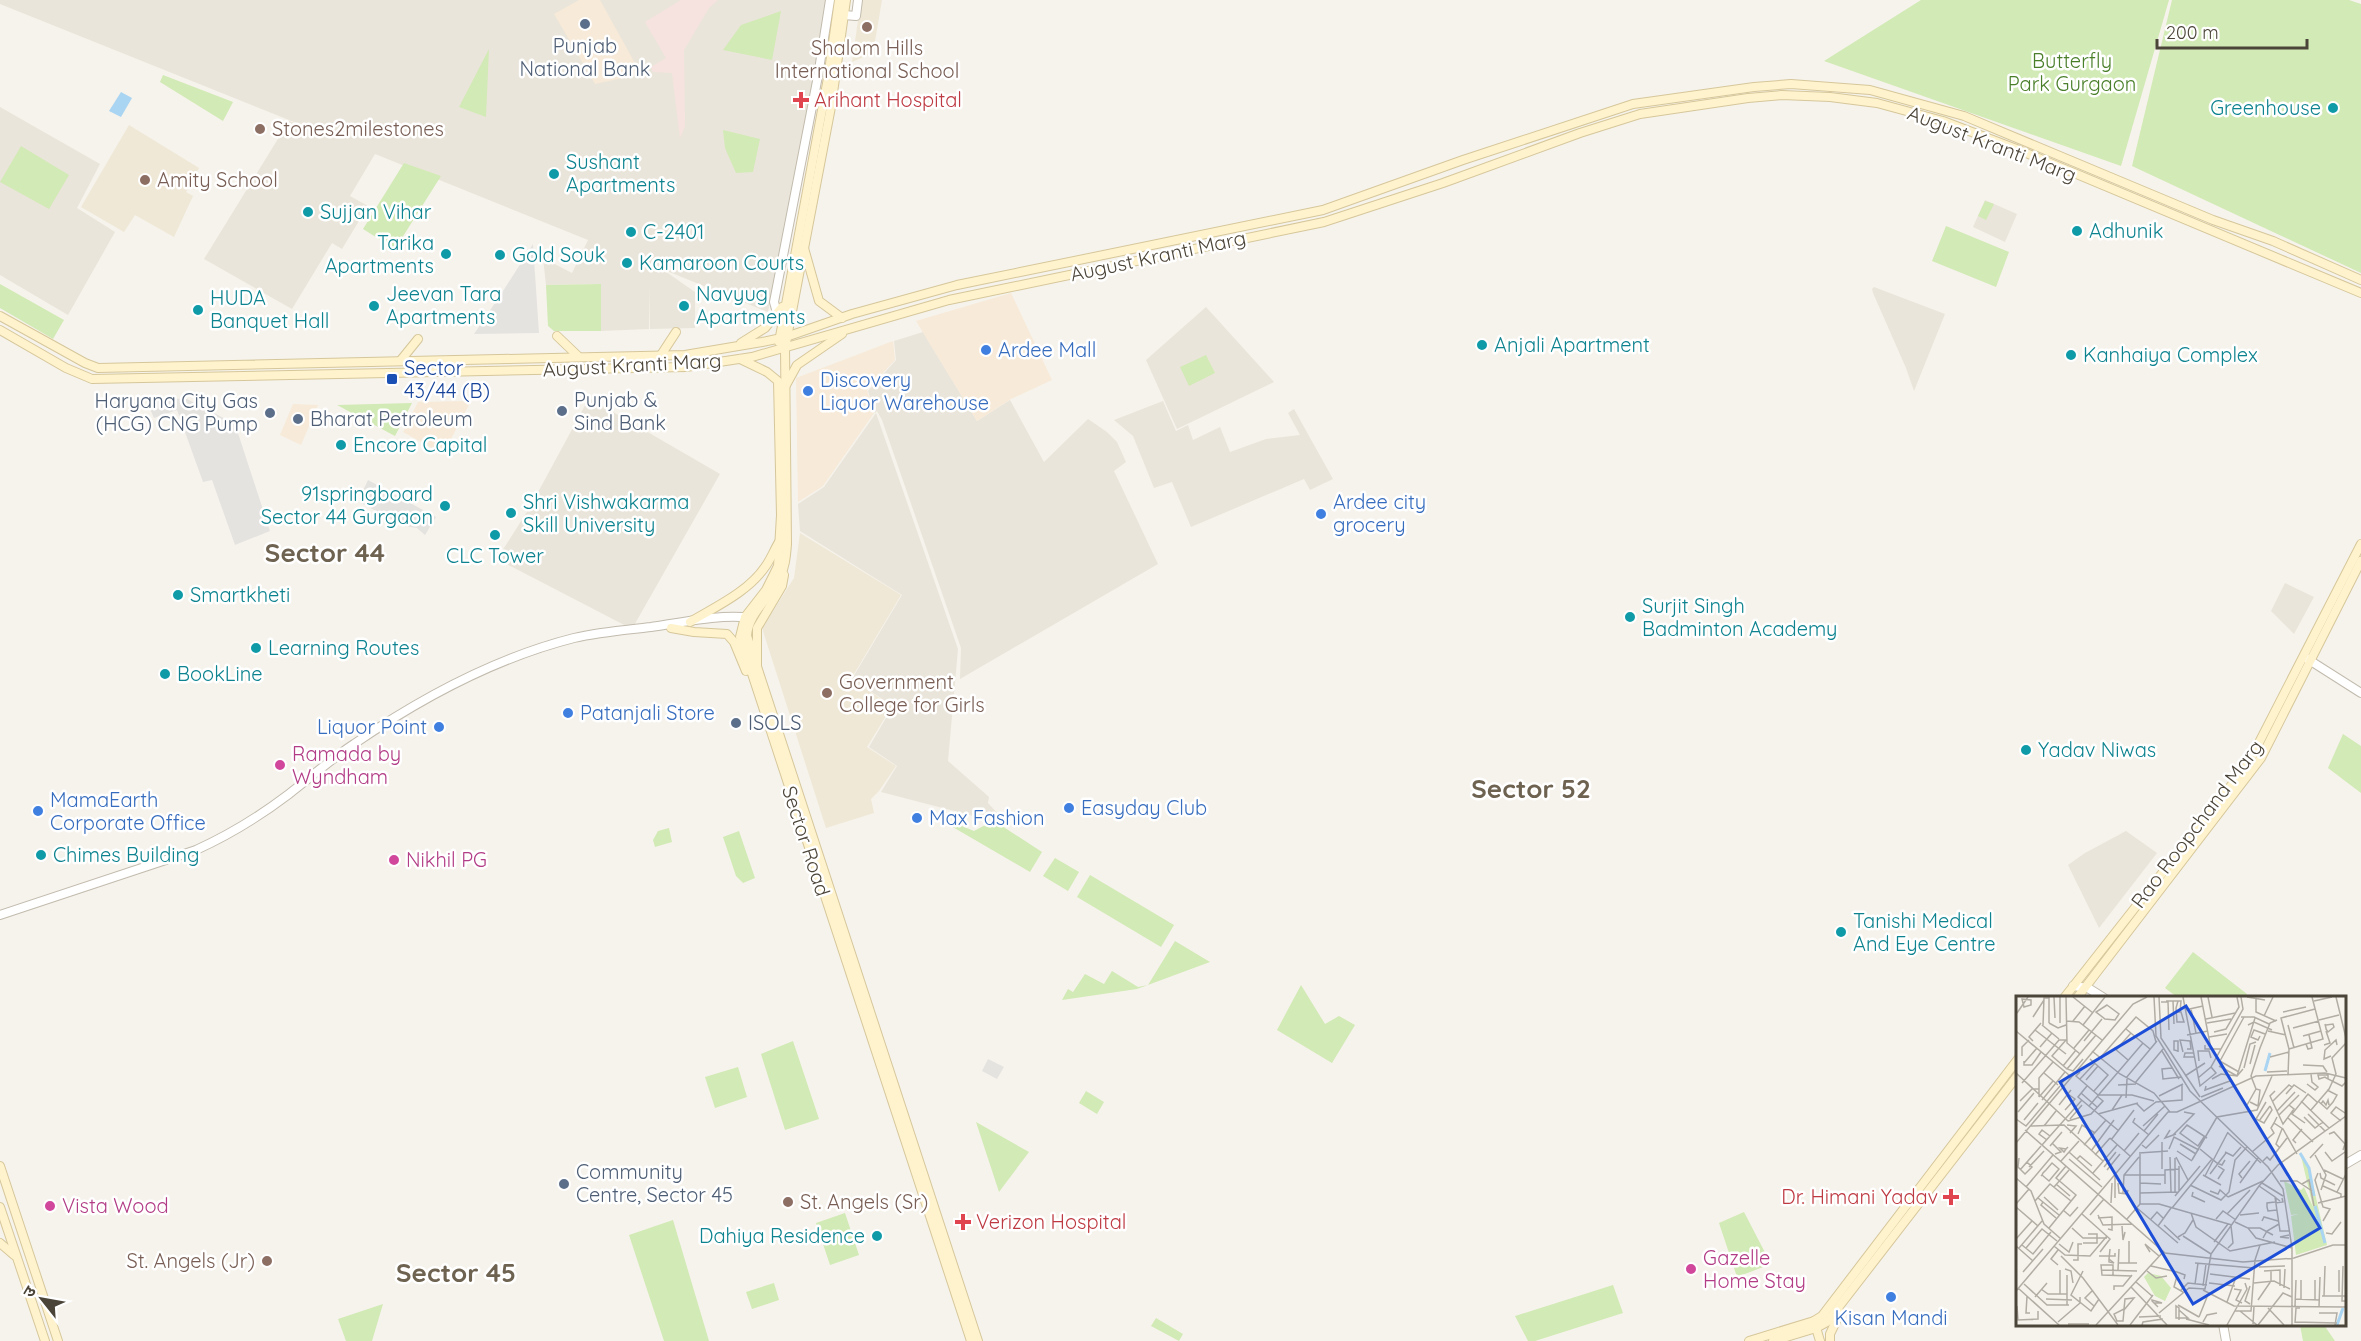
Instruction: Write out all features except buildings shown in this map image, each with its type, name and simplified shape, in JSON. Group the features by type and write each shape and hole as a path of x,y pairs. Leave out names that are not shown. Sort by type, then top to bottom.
{"main road":[{"path":"756,668 757,628 782,586 787,544 782,349 784,305 828,78 839,0"},
{"path":"782,338 804,245 831,107 846,0"},
{"name":"August Kranti Marg","path":"0,316 98,368 685,355 782,338 957,285 1323,210 1463,160 1633,104 1791,84 1870,90 1964,116 2213,220 2273,241 2361,280"},
{"name":"August Kranti Marg","path":"0,330 66,368 92,379 686,367 740,359 782,349 949,300 1324,222 1640,114 1748,98 1782,96 1877,103 1942,121 1979,134 2361,293"},
{"path":"2123,195 2128,184"},
{"path":"2267,254 2273,241"},
{"path":"804,245 819,302 842,318"},
{"path":"2290,263 2295,251"},
{"path":"735,346 765,328 784,305"},
{"path":"784,391 797,365 852,327"},
{"path":"661,355 676,332"},
{"path":"557,336 579,357"},
{"path":"401,360 418,339"},
{"path":"740,359 767,372 778,381 781,538 778,567 747,620"},
{"path":"361,361 361,374"},
{"path":"690,622 723,602 759,575 781,538"},
{"name":"Rao Roopchand Marg","path":"2079,996 2253,770 2361,544"},
{"name":"Rao Roopchand Marg","path":"2066,996 2248,764 2361,561"},
{"path":"747,620 783,572"},
{"name":"Sector Road","path":"747,620 747,636 756,668 978,1341"},
{"name":"Sector Road","path":"747,620 740,637 752,677 971,1341"},
{"path":"671,628 727,634 734,642 747,674 752,677"},
{"path":"1749,1341 1827,1322 2016,1062"},
{"path":"1830,1341 1836,1308 2016,1077"},
{"path":"0,1166 58,1341"},
{"path":"1,1214 45,1341"},
{"path":"0,1243 16,1257"},
{"path":"1773,1341 1812,1325"},
{"path":"1812,1325 1814,1341"},
{"path":"1812,1325 1820,1341"}],"street":[{"path":"777,313 774,302 818,76 830,0"},
{"path":"844,15 856,16 858,0"},
{"path":"0,918 195,850 221,838 287,795 352,745 401,714 446,688 526,653 576,638 690,622 747,620"},
{"path":"0,918 197,854 222,842 289,799 354,748 448,692 527,657 576,642 747,620"},
{"path":"2308,659 2361,693"},
{"path":"2073,986 2085,988 2100,996"},
{"path":"2346,1164 2361,1155"},
{"path":"1,1214 15,1211"},
{"path":"2223,1326 2226,1341"}],"shaded area":[{"path":"0,0 832,0 768,312 662,269 695,292 695,328 650,329 649,286 649,329 601,331 601,284 546,285 543,258 572,273 588,240 375,154 350,196 368,206 342,249 332,243 292,309 204,259 289,121 324,134 0,4"},
{"path":"579,0 600,0 641,74 595,84 554,14"},
{"path":"681,0 718,0 709,8 684,50 685,126 680,138 672,73 653,72 651,67 666,58 645,22"},
{"name":"Shalom Hills International School","path":"861,0 882,0 873,53 852,62"},
{"path":"0,107 100,164 77,208 115,232 68,315 0,275"},
{"name":"Amity School","path":"129,125 199,168 186,192 193,196 174,237 135,215 124,232 81,207"},
{"path":"1985,200 2017,214 2005,242 1973,227"},
{"path":"533,244 539,333 474,334 503,291"},
{"path":"1874,287 1945,314 1914,391 1873,293"},
{"name":"Ardee Mall","path":"1011,293 1052,380 1011,399 977,421 916,321"},
{"path":"1206,307 1274,382 1177,429 1146,360"},
{"path":"923,332 977,421 1010,400 1044,462 1088,419 1107,432 1117,442 1126,462 1114,471 1158,564 960,679 961,648 882,420 877,411 875,413 868,391 896,360 894,341"},
{"path":"893,341 895,360 867,390 874,413 823,486 798,502 796,378"},
{"path":"145,398 187,399 235,424 270,531 235,545 212,480 203,482 177,410 154,418"},
{"path":"589,398 720,474 632,629 497,559 530,507"},
{"path":"471,401 443,454 403,432 418,402"},
{"path":"1163,401 1176,431 1188,425 1193,440 1220,427 1230,452 1266,439 1300,435 1288,413 1294,409 1333,479 1310,490 1304,479 1191,527 1172,482 1154,488 1133,436 1114,420"},
{"path":"293,404 318,405 301,445 280,435"},
{"path":"876,413 958,649 948,761 989,797 988,803 998,814 981,818 881,792 897,766 869,747 893,706 852,679 902,595 800,531 798,504 824,487"},
{"path":"368,480 436,517 425,535 417,528 404,526 361,503 360,497"},
{"name":"Government College for Girls","path":"800,533 901,595 851,679 892,706 867,747 896,766 871,799 874,813 826,828 762,628 794,578"},
{"path":"2285,583 2314,597 2294,634 2271,611"},
{"path":"2126,831 2157,853 2099,928 2068,865"},
{"path":"988,1059 1004,1067 997,1079 982,1071"}],"green space":[{"name":"Butterfly Park Gurgaon","path":"1921,0 2169,0 2121,166 1824,61"},
{"path":"2172,0 2349,0 2361,4 2361,273 2132,166"},
{"path":"781,11 772,60 723,50 741,25"},
{"path":"489,49 486,117 459,107"},
{"path":"163,75 233,102 223,121 160,82"},
{"path":"723,130 760,139 753,172 736,173 725,148"},
{"path":"21,146 69,175 49,209 0,182"},
{"path":"404,163 441,176 395,249 363,229"},
{"path":"1985,201 1994,204 1986,220 1978,216"},
{"path":"1946,226 2009,252 1996,287 1932,261"},
{"path":"0,284 64,320 53,339 0,308"},
{"path":"601,284 601,331 554,331 548,326 546,285"},
{"path":"1206,355 1215,373 1189,386 1180,367"},
{"path":"412,403 395,436 337,405"},
{"path":"2343,734 2361,746 2361,793 2328,768"},
{"path":"989,823 1002,826 1042,852 1030,872 951,826 957,824 974,831"},
{"path":"669,828 672,842 655,847 653,840 658,831"},
{"path":"739,831 755,878 743,883 736,876 723,837"},
{"path":"1055,858 1079,872 1068,891 1043,876"},
{"path":"1090,875 1174,925 1161,947 1077,897"},
{"path":"1175,941 1210,962 1148,985"},
{"path":"2193,952 2247,994 2246,996 2176,996 2165,988"},
{"path":"1112,971 1138,987 1148,985 1137,989 1062,1000 1068,989 1073,992 1085,974 1104,984"},
{"path":"1301,985 1325,1024 1339,1016 1355,1025 1332,1063 1277,1030"},
{"path":"793,1041 819,1119 785,1130 761,1054"},
{"path":"738,1067 747,1097 715,1108 705,1077"},
{"path":"1086,1091 1104,1102 1097,1114 1079,1103"},
{"path":"976,1122 1029,1152 999,1192"},
{"path":"1744,1212 1771,1264 1737,1277 1719,1223"},
{"path":"845,1213 859,1255 830,1265 816,1223"},
{"path":"673,1220 709,1341 664,1341 629,1235"},
{"path":"774,1283 779,1300 752,1309 746,1292"},
{"path":"1613,1285 1623,1313 1535,1341 1528,1341 1515,1316"},
{"path":"383,1304 372,1341 346,1341 338,1319"},
{"path":"1156,1318 1183,1334 1179,1341 1151,1326"},
{"path":"2300,1326 2325,1326 2335,1341 2303,1341"}],"water":[{"path":"121,92 132,98 121,117 109,111"}],"place":[{"name":"Punjab National Bank","path":"585,24"},
{"name":"Shalom Hills International School","path":"867,27"},
{"name":"Arihant Hospital","path":"801,100"},
{"name":"Greenhouse","path":"2333,108"},
{"name":"Stones2milestones","path":"260,129"},
{"name":"Sushant Apartments","path":"554,174"},
{"name":"Amity School","path":"145,180"},
{"name":"Sujjan Vihar","path":"308,212"},
{"name":"Adhunik","path":"2077,231"},
{"name":"C-2401","path":"631,232"},
{"name":"Tarika Apartments","path":"446,254"},
{"name":"Gold Souk","path":"500,255"},
{"name":"Kamaroon Courts","path":"627,263"},
{"name":"Jeevan Tara Apartments","path":"374,306"},
{"name":"Navyug Apartments","path":"684,306"},
{"name":"HUDA Banquet Hall","path":"198,310"},
{"name":"Anjali Apartment","path":"1482,345"},
{"name":"Ardee Mall","path":"986,350"},
{"name":"Kanhaiya Complex","path":"2071,355"},
{"name":"Sector 43/44 (B)","path":"392,379"},
{"name":"Discovery Liquor Warehouse","path":"808,391"},
{"name":"Punjab & Sind Bank","path":"562,411"},
{"name":"Haryana City Gas (HCG) CNG Pump","path":"270,413"},
{"name":"Bharat Petroleum","path":"298,419"},
{"name":"Encore Capital","path":"341,445"},
{"name":"91springboard Sector 44 Gurgaon","path":"445,506"},
{"name":"Shri Vishwakarma Skill University","path":"511,513"},
{"name":"Ardee city grocery","path":"1321,514"},
{"name":"CLC Tower","path":"495,535"},
{"name":"Smartkheti","path":"178,595"},
{"name":"Surjit Singh Badminton Academy","path":"1630,617"},
{"name":"Learning Routes","path":"256,648"},
{"name":"BookLine","path":"165,674"},
{"name":"Government College for Girls","path":"827,693"},
{"name":"Patanjali Store","path":"568,713"},
{"name":"ISOLS","path":"736,723"},
{"name":"Liquor Point","path":"439,727"},
{"name":"Yadav Niwas","path":"2026,750"},
{"name":"Ramada by Wyndham","path":"280,765"},
{"name":"Easyday Club","path":"1069,808"},
{"name":"MamaEarth Corporate Office","path":"38,811"},
{"name":"Max Fashion","path":"917,818"},
{"name":"Chimes Building","path":"41,855"},
{"name":"Nikhil PG","path":"394,860"},
{"name":"Tanishi Medical And Eye Centre","path":"1841,932"},
{"name":"Community Centre, Sector 45","path":"564,1184"},
{"name":"Dr. Himani Yadav","path":"1951,1197"},
{"name":"St. Angels (Sr)","path":"788,1202"},
{"name":"Vista Wood","path":"50,1206"},
{"name":"Verizon Hospital","path":"963,1222"},
{"name":"Dahiya Residence","path":"877,1236"},
{"name":"St. Angels (Jr)","path":"267,1261"},
{"name":"Gazelle Home Stay","path":"1691,1269"},
{"name":"Kisan Mandi","path":"1891,1297"}],"district":[{"name":"Sector 44","path":"325,553"},
{"name":"Sector 52","path":"1531,789"},
{"name":"Sector 45","path":"456,1273"}]}
